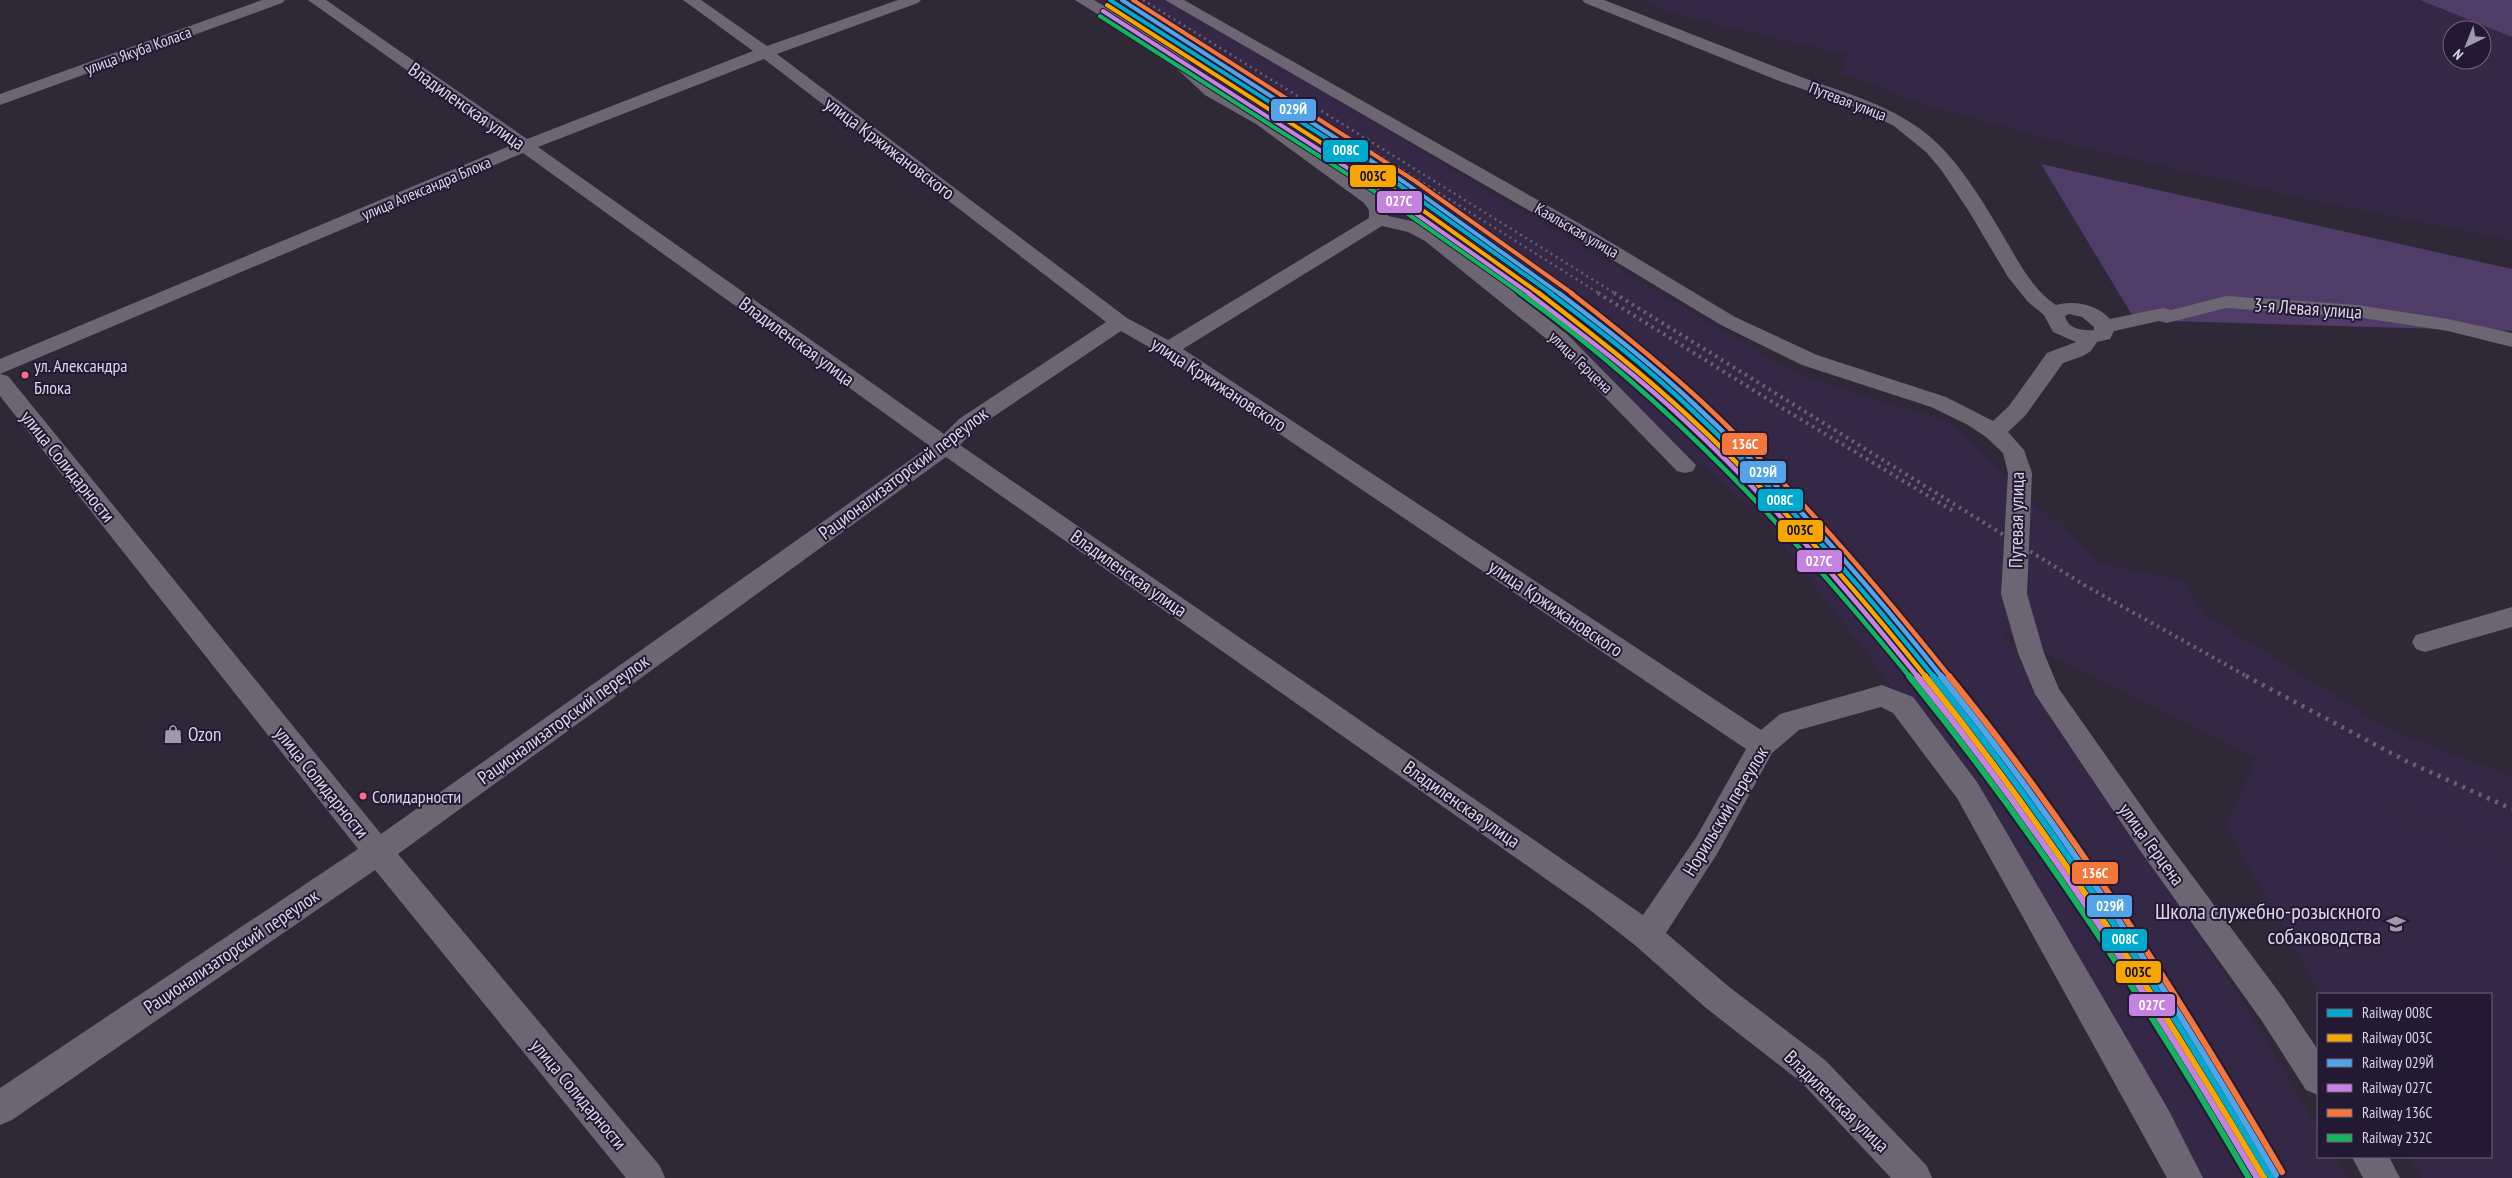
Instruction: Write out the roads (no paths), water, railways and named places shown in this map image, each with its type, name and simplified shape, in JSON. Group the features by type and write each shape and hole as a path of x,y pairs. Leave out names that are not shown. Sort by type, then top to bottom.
{"street":[{"name":"улица Якуба Коласа","path":"0,100 277,0"},
{"name":"Владиленская улица","path":"316,0 525,146 946,446 1601,901 1647,936 1717,997 1812,1071 1915,1178"},
{"name":"улица Кржижановского","path":"691,0 765,52 1120,322 1168,349 1762,745"},
{"name":"улица Александра Блока","path":"0,367 525,146 765,52 913,0"},
{"path":"1083,0 1166,50 1212,91 1262,120 1371,199 1378,210 1378,220 1168,349"},
{"name":"Каяльская улица","path":"1173,0 1607,247 1720,317 1780,348 1836,369 1908,390 1950,406 1975,418 1994,432"},
{"name":"Путевая улица","path":"1590,0 1800,83 1884,112 1910,128 1933,149 1974,202 2026,289 2071,334 2097,332"},
{"name":"улица Герцена","path":"1378,220 1414,227 1432,237 1560,340 1684,465"},
{"name":"3-я Левая улица","path":"2097,332 2163,314 2168,317 2226,302 2357,311 2448,325 2512,340"},
{"path":"2055,358 2054,343 2058,321"},
{"name":"Рационализаторский переулок","path":"0,1108 378,852 946,446 967,424 1120,322"},
{"path":"1994,432 2017,411 2055,358 2076,351 2084,346 2097,332"},
{"name":"улица Солидарности","path":"0,381 378,852 648,1178"},
{"name":"Путевая улица","path":"1994,432 2013,450 2020,474 2014,594"},
{"name":"улица Герцена","path":"2014,594 2031,653 2048,694 2149,840 2273,1010 2317,1077"},
{"path":"2426,642 2512,616"},
{"name":"Норильский переулок","path":"1647,936 1707,845 1762,745 1790,722 1882,696 1903,705 1967,790 2156,1121 2186,1178"},
{"path":"2370,1158 2383,1178"}],"railway":[{"path":"1131,0 1148,11"},
{"path":"1143,0 1616,294"},
{"path":"1347,135 1600,294"},
{"path":"1598,293 1782,408 1955,512"},
{"path":"1614,293 2086,586 2248,677"},
{"path":"2246,676 2408,762 2512,809"}],"rail line":[{"name":"008С","path":"1110,0 1398,184 1468,233 1605,335 1670,390 1734,451 1834,559 1897,631 1957,705 2014,781 2122,935 2223,1096 2271,1178"},
{"name":"029Й","path":"1122,0 1404,182 1541,279 1608,330 1672,384 1738,447 1822,535 1904,630 1963,703 2020,779 2128,933 2228,1093 2276,1175"},
{"name":"136С","path":"1133,0 1415,181 1552,277 1681,383 1744,444 1844,551 1906,623 2024,773 2079,850 2184,1008 2282,1172"},
{"name":"003С","path":"1107,5 1322,142 1463,237 1599,339 1686,413 1728,454 1829,562 1891,634 2007,782 2115,937 2216,1096 2264,1178"},
{"name":"027С","path":"1103,11 1317,147 1527,291 1659,397 1682,417 1746,481 1828,571 1889,642 1948,714 2004,788 2058,863 2161,1018 2257,1178"},
{"name":"232C","path":"1100,16 1388,200 1528,298 1660,406 1723,467 1802,552 1883,644 1998,790 2104,941 2154,1019 2249,1178"}],"place":[{"name":"ул. Александра Блока","path":"25,375"},
{"name":"Ozon","path":"173,734"},
{"name":"Солидарности","path":"363,796"},
{"name":"Школа служебно-розыскного собаководства","path":"2396,924"}]}
